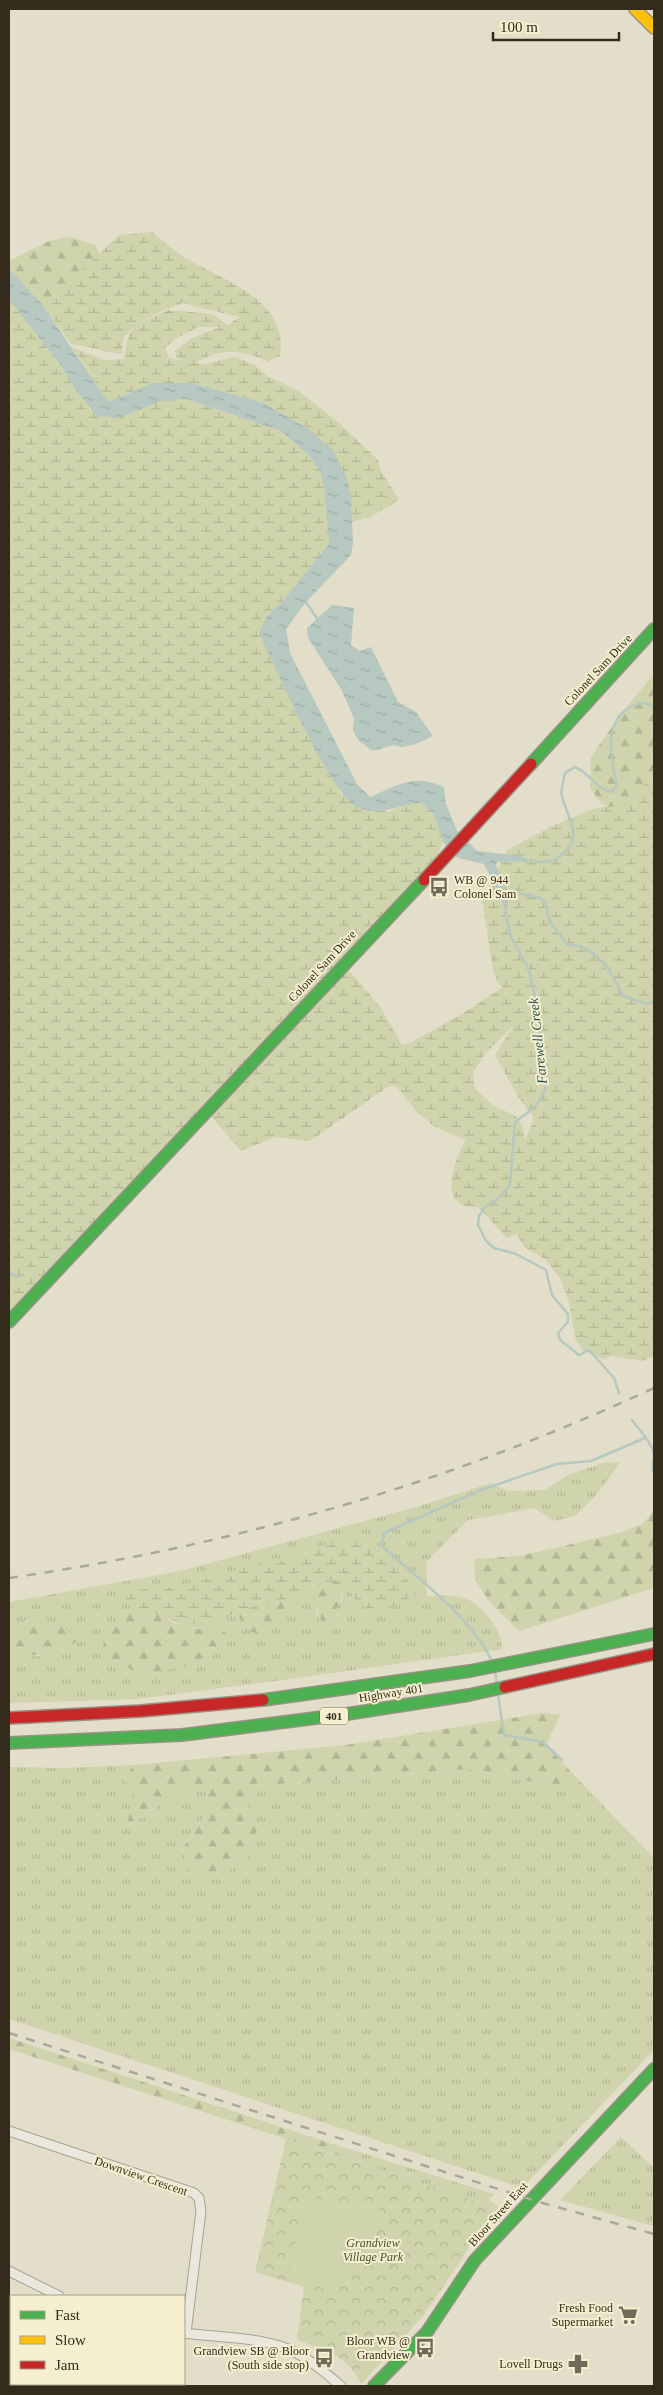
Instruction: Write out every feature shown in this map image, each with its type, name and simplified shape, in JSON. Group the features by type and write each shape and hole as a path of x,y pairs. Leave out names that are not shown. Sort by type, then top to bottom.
{"main road":[{"path":"635,9 654,28"},
{"name":"Colonel Sam Drive","path":"9,1322 441,861 654,629"},
{"name":"Highway 401","path":"9,1718 159,1710 383,1686 586,1650 654,1634"},
{"name":"Highway 401","path":"9,1743 182,1735 347,1714 469,1695 654,1654"},
{"name":"Bloor Street East","path":"374,2386 427,2332 481,2253 654,2069"}],"street":[{"name":"Downview Crescent","path":"9,2131 194,2193 199,2198 202,2211 185,2333"},
{"path":"9,2272 57,2295"},
{"path":"185,2333 281,2346 301,2356 341,2386"}],"green space":[{"path":"152,232 179,254 237,286 265,307 275,321 280,337 280,356 268,361 249,354 223,352 195,363 205,364 235,357 255,365 267,376 297,390 338,422 378,460 381,471 399,500 370,517 351,522 351,498 307,428 264,403 192,383 152,383 112,401 107,400 73,348 105,360 124,359 128,337 134,327 123,338 122,354 71,344 42,304 65,287 119,235","holes":["182,303 240,317 227,325 213,314 168,310 136,325","199,327 220,327 192,338 175,351 177,358 188,362 169,358 165,348 178,337"]},
{"path":"69,237 95,245 100,255 93,276 42,304 9,269 9,261 49,241"},
{"path":"9,299 61,366 75,389 119,418 161,401 186,399 281,431 307,454 320,471 324,487 329,543 283,601 267,616 341,794 388,812 410,802 423,803 434,815 443,842 434,865 342,962 381,1008 402,1045 408,1044 462,1014 503,987 498,984 493,970 482,899 507,850 552,826 596,808 618,806 637,794 648,778 654,781 654,1356 643,1361 611,1356 603,1359 583,1350 575,1338 569,1302 560,1278 546,1260 524,1247 517,1234 507,1238 478,1207 465,1206 457,1200 452,1192 453,1171 466,1140 435,1127 416,1111 396,1086 389,1086 310,1141 275,1137 241,1151 208,1113 9,1320","holes":["514,1025 495,1055 519,1098 533,1116 533,1122 525,1139 522,1125 516,1116 494,1106 475,1089 473,1073 485,1054"]},
{"path":"654,674 654,775 635,807 619,815 601,803 590,788 591,757 624,710"},
{"path":"606,1462 620,1463 594,1498 575,1516 554,1521 535,1508 468,1520 426,1562 427,1596 462,1597 473,1602 496,1627 502,1649 138,1699 9,1703 9,1655 40,1656 35,1620 9,1622 9,1602 180,1571 416,1507 491,1483 508,1491 545,1490 568,1475","holes":["343,1588 342,1600 322,1622 316,1612 316,1600","158,1609 172,1620 185,1626 199,1629 217,1628 104,1650"]},
{"path":"654,1509 654,1588 519,1631 488,1600 475,1579 474,1559 520,1556 623,1532 644,1523"},
{"path":"336,1540 362,1541 373,1545 413,1586 415,1594 391,1608 370,1609 357,1601 343,1581 329,1582 284,1601 245,1609 214,1622 189,1624 130,1605 120,1597 135,1590 174,1587 265,1562 289,1560"},
{"path":"345,1573 342,1594 337,1608 329,1618 322,1622 309,1583"},
{"path":"276,1596 282,1603 286,1614 281,1623 265,1636 248,1630 239,1617 237,1605"},
{"path":"144,1606 158,1609 173,1623 197,1629 217,1628 225,1632 227,1639 208,1660 142,1675 115,1661 104,1651 103,1633 127,1611"},
{"path":"35,1620 57,1624 79,1639 72,1645 55,1652 37,1655 9,1655 9,1622"},
{"path":"543,1713 560,1715 546,1745 591,1793 467,1769 255,1786 245,1801 258,1828 249,1857 220,1877 189,1876 183,1848 209,1810 206,1791 191,1784 127,1826 133,1792 124,1778 134,1765 346,1745"},
{"path":"134,1765 124,1778 133,1792 128,1826 191,1784 206,1791 209,1809 183,1848 258,1828 245,1801 255,1786 467,1769 591,1793 654,1858 654,2050 522,2188 9,2019 9,1767 64,1768"},
{"path":"9,2038 330,2143 339,2156 9,2049"},
{"path":"621,2137 654,2168 654,2226 560,2200"},
{"name":"Grandview Village Park","path":"286,2139 503,2210 476,2232 464,2256 423,2316 361,2384 356,2374 343,2360 326,2350 297,2340 304,2287 255,2272"},
{"path":"330,2143 494,2194 489,2200 503,2210 339,2156"},
{"path":"306,2196 379,2209 378,2229 374,2247 366,2261 355,2272 342,2279 327,2282 309,2281 289,2275 303,2198"}],"water":[{"path":"9,269 42,304 107,400 112,401 152,383 192,383 264,403 307,428 332,449 347,478 351,498 353,543 351,555 306,602 286,629 290,653 357,784 370,797 407,782 424,781 444,787 446,804 457,831 477,851 520,856 534,861 497,862 496,866 505,883 509,900 505,912 500,895 484,864 458,858 449,850 443,842 434,815 423,803 375,811 357,807 346,798 333,780 304,728 259,633 267,616 283,601 329,543 324,487 320,471 307,454 281,431 186,399 161,401 119,418 97,416 9,299"},
{"path":"332,605 354,608 351,645 360,651 371,647 398,702 416,712 433,736 416,744 402,747 393,745 377,750 371,750 358,740 353,730 354,718 341,689 308,638 307,628"}],"waterway":[{"path":"306,602 318,620"},
{"path":"534,861 546,862 557,858 571,844 573,829 562,793 565,773 575,767 585,773 597,785 606,791 612,792 617,785 611,754 612,732 615,723 621,714 636,704 644,703 654,707"},
{"path":"509,891 540,898 545,902 550,922 568,945 578,946 595,954 614,978 623,996 647,1004 654,1001"},
{"name":"Farewell Creek","path":"505,912 511,937 529,970 537,1006 546,1086 538,1102 530,1111 515,1122 510,1185 498,1199 486,1206 479,1216 478,1225 486,1241 494,1248 516,1254 546,1270 552,1295 568,1314 568,1322 558,1333 560,1340 579,1355 589,1350 614,1378 619,1393"},
{"path":"9,1273 18,1277"},
{"name":"Farewell Creek","path":"632,1420 653,1449 652,1468 654,1474"},
{"path":"492,1662 483,1645 458,1614 382,1546 384,1533 481,1490 557,1464 591,1461 645,1438"},
{"path":"495,1672 497,1684"},
{"path":"498,1695 504,1735 543,1742 562,1760"}],"railway":[{"path":"9,1578 93,1565 175,1548 339,1507 498,1453 577,1422 654,1388"},
{"path":"9,2033 539,2202 654,2234"}],"traffic: fast":[{"path":"531,764 654,629"},
{"path":"9,1322 424,880"},
{"path":"263,1700 470,1671 654,1634"},
{"path":"9,1743 182,1735 347,1714 469,1695 505,1687"},
{"path":"374,2386 427,2332 475,2260 654,2069"}],"traffic: slow":[{"path":"635,9 654,28"}],"traffic: jam":[{"path":"424,880 531,764"},
{"path":"505,1687 654,1654"},
{"path":"9,1718 141,1711 263,1700"}],"place":[{"name":"WB @ 944 Colonel Sam","path":"439,887"},
{"name":"Fresh Food Supermarket","path":"628,2315"},
{"name":"Bloor WB @ Grandview","path":"425,2348"},
{"name":"Grandview SB @ Bloor (South side stop)","path":"324,2358"},
{"name":"Lovell Drugs","path":"578,2364"}]}
